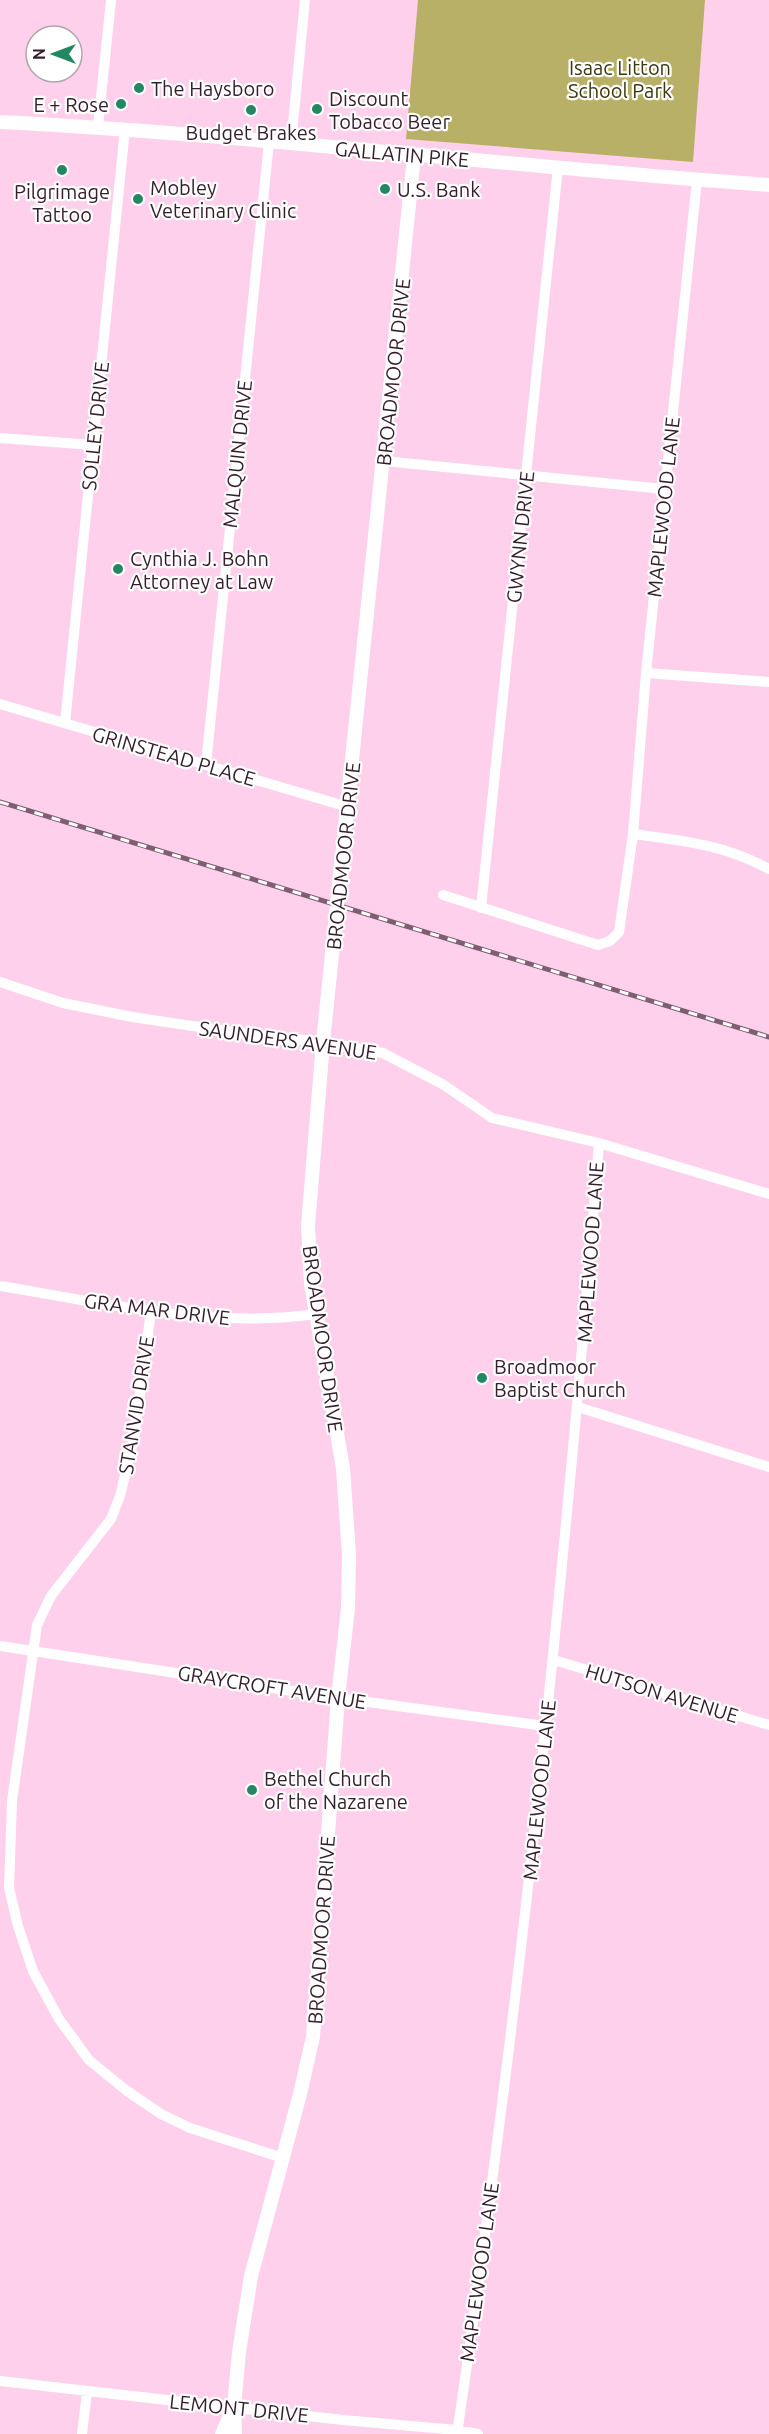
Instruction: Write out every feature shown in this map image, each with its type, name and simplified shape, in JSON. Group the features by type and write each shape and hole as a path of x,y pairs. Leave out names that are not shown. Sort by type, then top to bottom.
{"main road":[{"name":"GALLATIN PIKE","path":"0,122 98,126 414,156 769,185"},
{"name":"BROADMOOR DRIVE","path":"235,2434 234,2408 238,2352 251,2276 313,2037 338,1698 348,1608 347,1508 343,1468 316,1314 308,1250 308,1226 323,1042 342,875 414,156"},
{"name":"BROADMOOR DRIVE","path":"222,2434 234,2408"}],"street":[{"path":"98,126 111,0"},
{"path":"291,144 305,0"},
{"name":"SOLLEY DRIVE","path":"65,723 125,129"},
{"name":"MALQUIN DRIVE","path":"206,765 269,142"},
{"name":"GWYNN DRIVE","path":"481,908 558,167"},
{"name":"MAPLEWOOD LANE","path":"443,895 598,945 610,941 619,932 623,917 633,834 664,489 697,180"},
{"path":"0,438 93,445"},
{"path":"384,461 664,489"},
{"path":"646,673 769,682"},
{"name":"GRINSTEAD PLACE","path":"0,704 348,807"},
{"path":"633,834 706,844 728,850 769,869"},
{"name":"SAUNDERS AVENUE","path":"0,982 63,1003 132,1017 246,1034 323,1042 382,1053 444,1085 492,1118 599,1143 769,1194"},
{"name":"MAPLEWOOD LANE","path":"457,2432 514,2020 554,1660 578,1407 599,1143"},
{"name":"GRA MAR DRIVE","path":"0,1286 152,1311 234,1320 316,1314"},
{"name":"STANVID DRIVE","path":"152,1311 134,1438 120,1496 111,1519 51,1596 37,1626 12,1801 9,1888 18,1926 33,1971 59,2019 90,2060 127,2091 160,2114 189,2128 283,2158"},
{"path":"578,1407 769,1467"},
{"name":"GRAYCROFT AVENUE","path":"0,1646 338,1698 545,1726"},
{"name":"HUTSON AVENUE","path":"554,1660 769,1725"},
{"name":"LEMONT DRIVE","path":"0,2381 478,2434"},
{"path":"82,2434 87,2392"}],"green space":[{"name":"Isaac Litton School Park","path":"418,0 705,0 693,162 406,139"}],"railway":[{"path":"0,802 769,1037"}],"place":[{"name":"The Haysboro","path":"139,88"},
{"name":"E + Rose","path":"121,104"},
{"name":"Discount Tobacco Beer","path":"317,109"},
{"name":"Budget Brakes","path":"251,110"},
{"name":"Pilgrimage Tattoo","path":"62,170"},
{"name":"U.S. Bank","path":"385,189"},
{"name":"Mobley Veterinary Clinic","path":"138,199"},
{"name":"Cynthia J. Bohn Attorney at Law","path":"118,569"},
{"name":"Broadmoor Baptist Church","path":"482,1378"},
{"name":"Bethel Church of the Nazarene","path":"252,1790"}]}
